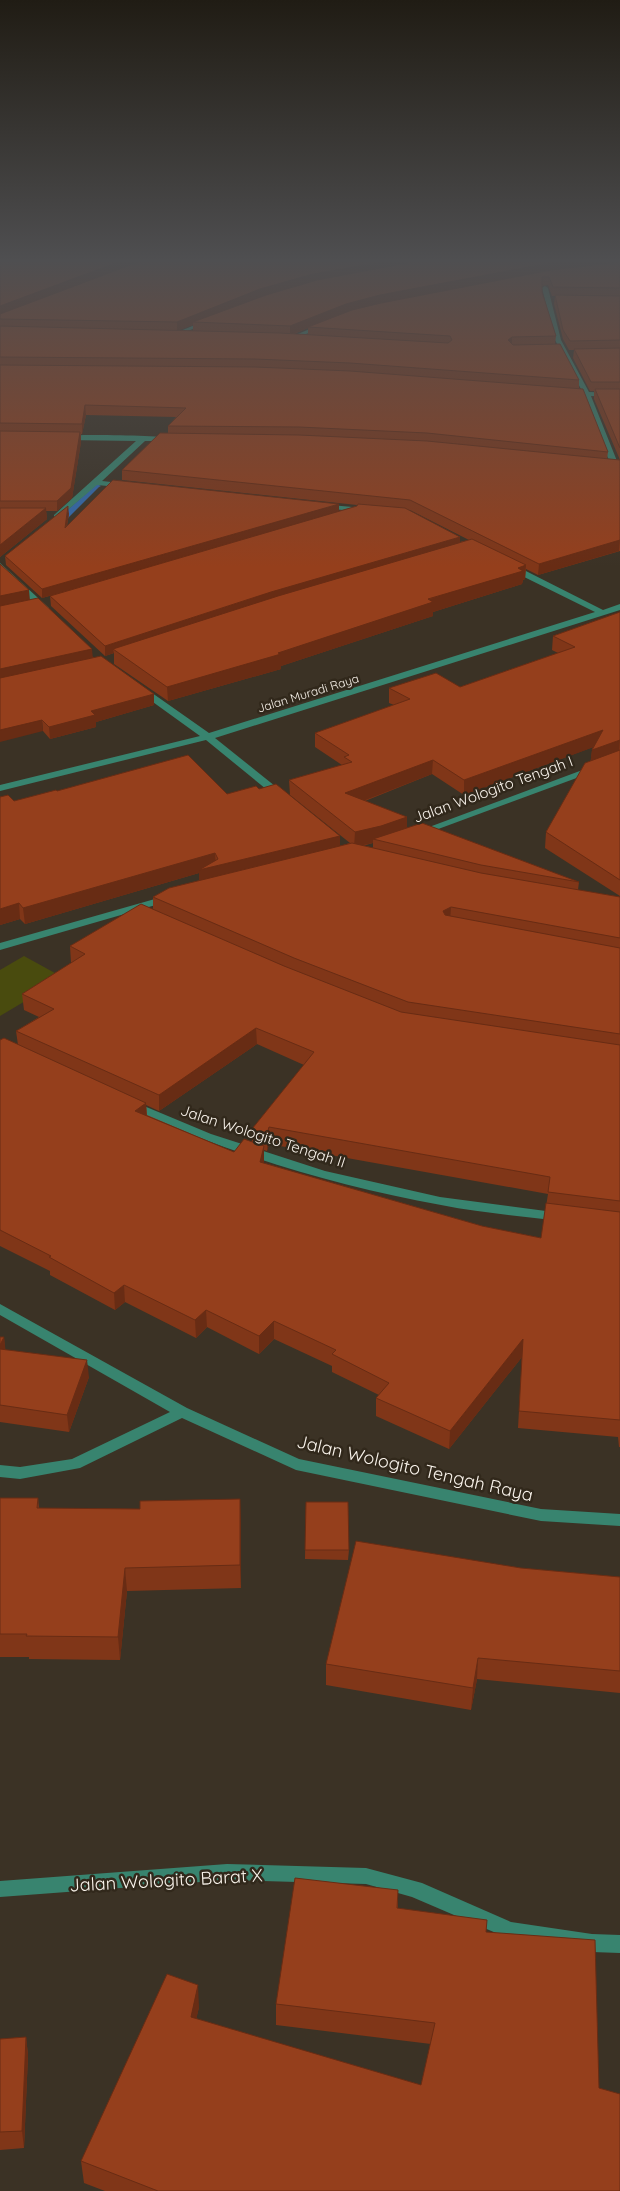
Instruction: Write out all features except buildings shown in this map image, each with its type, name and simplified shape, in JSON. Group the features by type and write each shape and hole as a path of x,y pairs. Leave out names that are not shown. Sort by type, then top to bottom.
{"street":[{"path":"571,363 588,395 618,466 605,465"},
{"path":"558,392 588,395 620,395"},
{"path":"58,438 182,439"},
{"path":"55,517 144,438"},
{"path":"94,482 134,486"},
{"path":"311,505 376,511"},
{"path":"333,518 360,510"},
{"path":"8,557 0,565 14,581 53,616"},
{"path":"499,560 603,613"},
{"name":"Jalan Muradi Raya","path":"0,788 208,738 620,607"},
{"path":"131,683 208,738 291,804"},
{"name":"Jalan Wologito Tengah I","path":"404,838 620,759"},
{"path":"0,947 129,908 178,896"},
{"path":"129,908 147,916"},
{"name":"Jalan Wologito Tengah II","path":"117,1099 180,1128 316,1173 441,1201 573,1218"},
{"name":"Jalan Wologito Tengah Raya","path":"0,1309 182,1412 296,1464 541,1516 620,1520"},
{"path":"0,1471 20,1473 75,1464 182,1412"},
{"name":"Jalan Wologito Barat X","path":"0,1889 227,1872 366,1876 415,1889 510,1930 592,1944 620,1944"}],"shaded area":[{"path":"24,956 64,978 0,1016 0,970"}],"waterway":[{"path":"59,522 97,486"}]}
